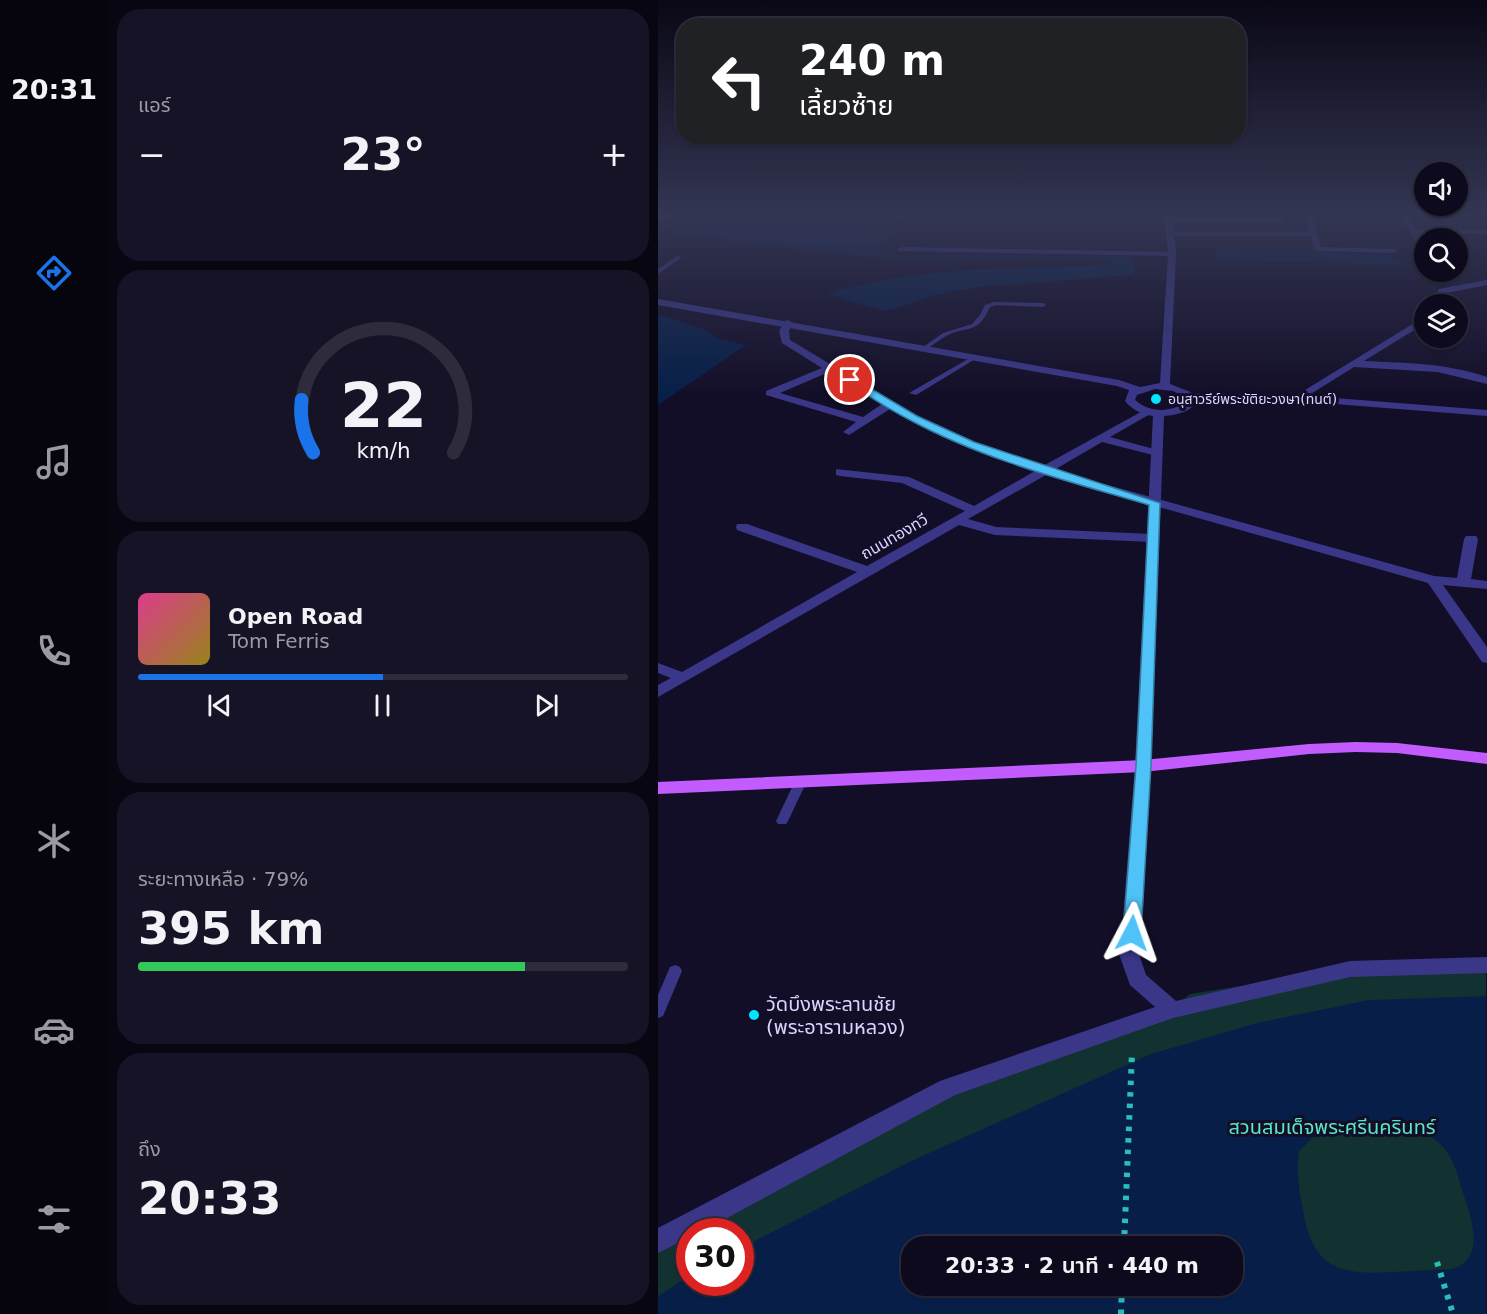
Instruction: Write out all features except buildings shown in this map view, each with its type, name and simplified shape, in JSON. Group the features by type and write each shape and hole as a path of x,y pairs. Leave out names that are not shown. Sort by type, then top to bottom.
{"main road":[{"path":"658,788 1143,766 1309,748 1407,749 1486,759"}],"street":[{"path":"1165,386 1171,274"},
{"path":"1441,294 1442,291 1486,282"},
{"path":"658,302 788,323 1118,383 1138,390"},
{"path":"788,323 784,331 785,341 913,418 971,444 1043,470 1154,503 1433,580 1486,585"},
{"path":"1297,398 1414,326"},
{"path":"1352,364 1413,367 1474,376 1486,381"},
{"path":"1474,376 1485,366"},
{"path":"830,368 770,393 865,421"},
{"path":"1172,1010 1137,979 1130,957 1143,766 1157,453 1154,412 1134,405 1130,400 1132,393 1165,386 1191,396 1297,398 1486,413"},
{"name":"ถนนทองทวี","path":"658,692 1100,438 1154,412 1178,411 1189,406 1192,402 1191,396"},
{"path":"849,432 889,404"},
{"path":"1100,438 1157,453"},
{"path":"840,472 905,480 973,510"},
{"path":"956,520 995,531 1152,538"},
{"path":"742,528 867,571"},
{"path":"1463,583 1471,539"},
{"path":"1433,580 1486,659"},
{"path":"658,668 683,677"},
{"path":"658,1241 948,1088 1172,1010 1351,969 1486,965"}],"lane":[{"path":"925,348 946,333 975,326 981,320 987,306 996,303 1044,304"},
{"path":"913,393 975,357"},
{"path":"782,821 801,782"},
{"path":"658,1012 675,971"}],"path":[{"path":"1124,1236 1132,1053"},
{"path":"1437,1262 1453,1314"},
{"path":"1121,1314 1122,1296"}],"green space":[{"name":"สวนสมเด็จพระศรีนครินทร์","path":"1486,965 1486,1314 658,1314 658,1241 676,1232 676,1296 754,1296 754,1218 702,1218 948,1088 1171,1010 1190,994 1350,969"}],"water":[{"path":"928,274 1133,274 977,287 931,296 884,311 827,294 895,278"},
{"path":"658,316 704,329 719,339 746,345 658,405"},
{"name":"สวนสมเด็จพระศรีนครินทร์","path":"1486,996 1486,1314 658,1314 658,1296 676,1284 676,1296 754,1296 754,1241 911,1161 1151,1054 1257,1023 1369,1000","holes":["1407,1130 1422,1133 1443,1147 1458,1175 1474,1236 1470,1256 1463,1264 1452,1269 1373,1273 1357,1272 1331,1264 1321,1256 1307,1229 1298,1180 1299,1151 1312,1138 1330,1134"]}],"place":[{"name":"อนุสาวรีย์พระขัติยะวงษา(ทนต์)","path":"1156,399"},
{"name":"วัดบึงพระลานชัย (พระอารามหลวง)","path":"754,1015"}],"route":[{"path":"850,380 913,418 971,444 1043,470 1154,503 1143,766 1132,933"}]}
